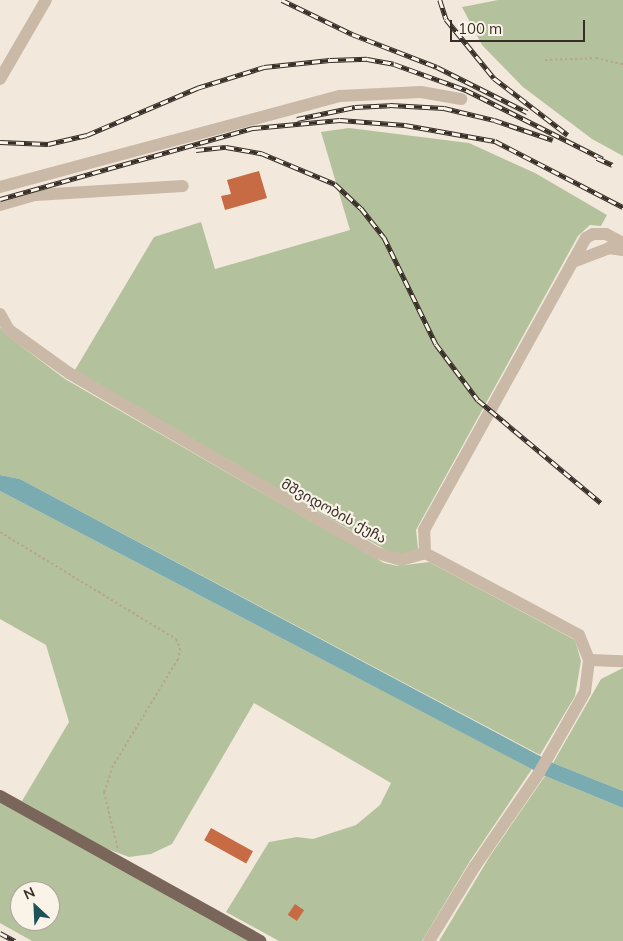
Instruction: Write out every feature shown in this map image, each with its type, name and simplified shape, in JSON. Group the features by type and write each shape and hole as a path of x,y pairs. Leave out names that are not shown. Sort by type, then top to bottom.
{"main road":[{"path":"0,796 260,941"}],"street":[{"path":"0,79 5,57 46,0"},
{"path":"0,187 340,96 421,92 461,99"},
{"path":"0,205 36,195 183,186"},
{"path":"429,941 475,866 547,759 585,692 589,660 579,635 425,553 424,530 586,238 593,234 606,234 623,243"},
{"path":"573,262 609,248 623,250"},
{"name":"მშვიდობის ქუჩა","path":"0,314 10,330 69,373 377,553 401,560 425,553"},
{"path":"589,660 623,661"}],"path":[{"path":"545,60 596,58 623,64"},
{"path":"0,532 176,638 180,648 178,658 113,766 104,792 110,826 123,865"}],"green space":[{"path":"498,0 623,0 623,156 592,139 523,87 482,45 462,7"},
{"path":"349,128 469,143 535,173 607,215 601,226 590,225 578,236 416,530 418,549 402,555 393,554 198,444 75,370 154,237 201,222 215,269 350,230 321,132"},
{"path":"0,327 5,334 65,379 384,563 398,566 429,562 575,640 581,661 575,696 540,755 20,479 0,475"},
{"path":"0,491 532,769 470,861 422,941 279,941 226,912 269,842 297,837 313,839 356,825 380,805 391,783 254,703 172,844 151,854 129,857 102,847 22,801 69,722 46,645 0,619"},
{"path":"623,668 623,791 553,763 601,679"},
{"path":"545,776 623,808 623,941 439,941 490,856"},
{"path":"0,802 251,941 32,941 14,931 60,931 60,881 10,881 10,929 0,923"}],"water":[{"path":"0,475 20,479 553,763 623,791 623,808 545,776 0,491"}],"building":[{"path":"259,171 267,198 225,210 221,196 231,194 227,180"},
{"path":"211,828 253,851 246,864 204,840"},
{"path":"295,904 304,910 297,921 288,915"}],"railway":[{"path":"282,0 352,34 437,67 527,112"},
{"path":"440,0 446,19 494,78 568,135"},
{"path":"0,142 48,144 87,135 197,88 264,67 330,60 367,59 394,64 466,90 603,159"},
{"path":"297,119 355,107 390,105 444,108 494,120 553,140"},
{"path":"0,199 253,128 340,120 405,125 495,141 623,207"},
{"path":"196,150 226,147 261,153 335,184 361,208 384,237 436,344 478,400 601,503"},
{"path":"597,158 613,165"},
{"path":"0,933 15,941"}]}
